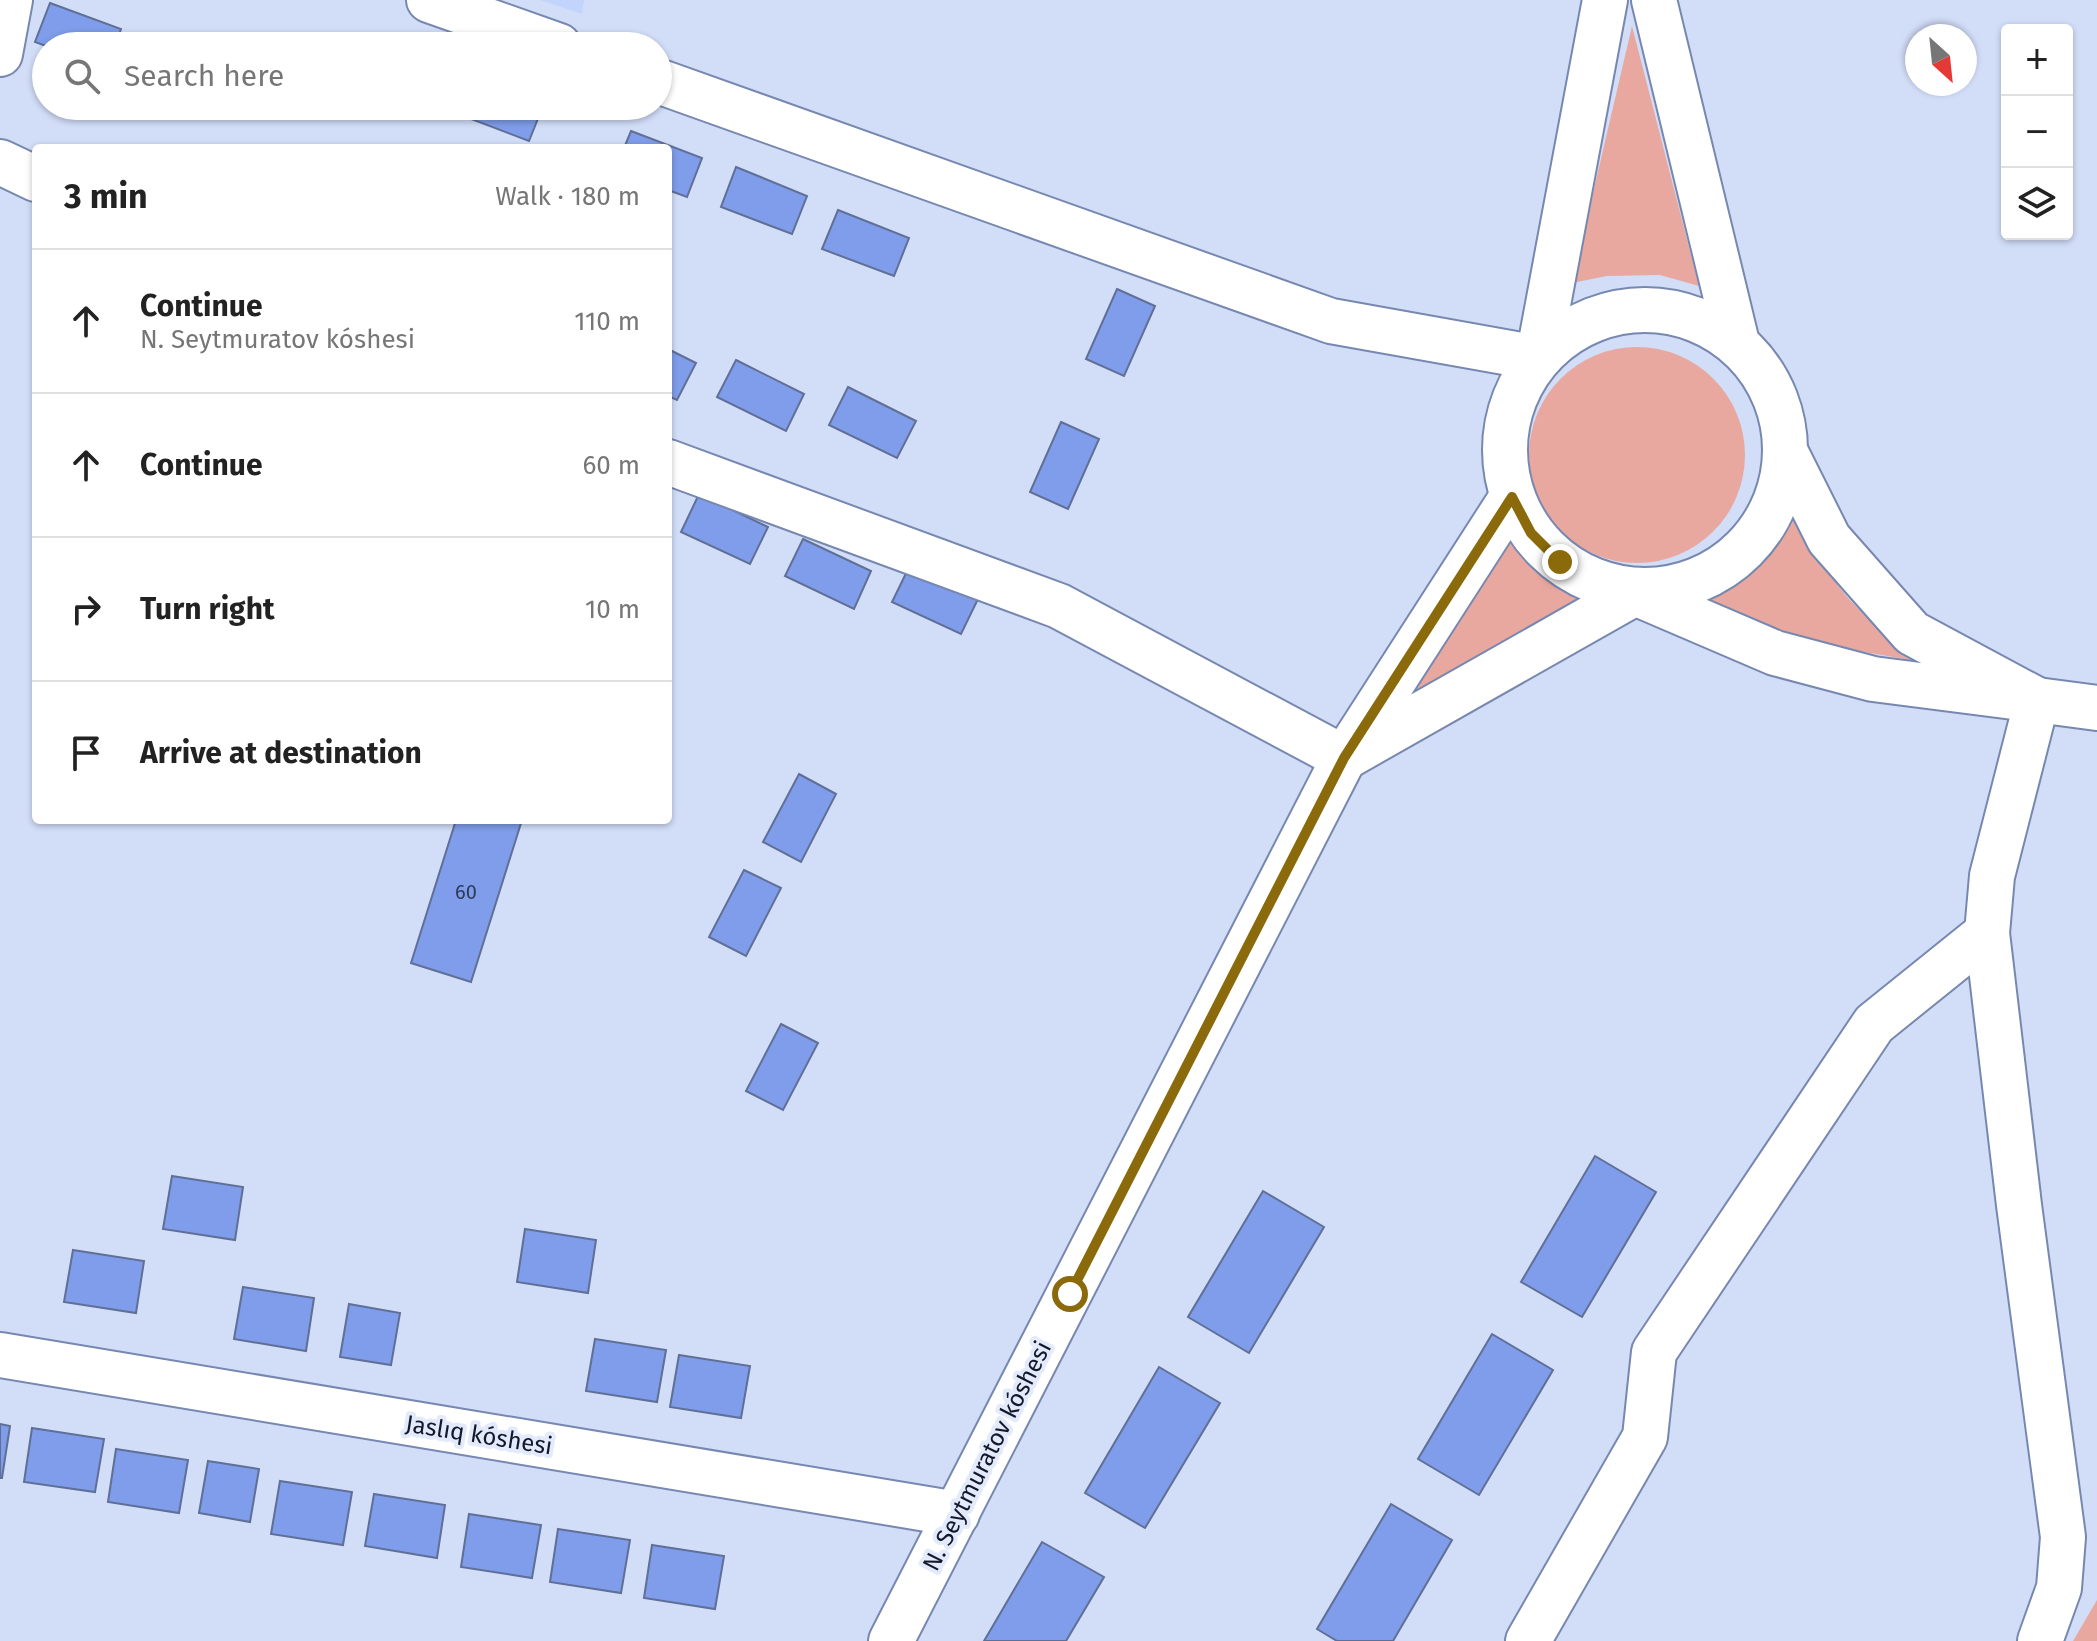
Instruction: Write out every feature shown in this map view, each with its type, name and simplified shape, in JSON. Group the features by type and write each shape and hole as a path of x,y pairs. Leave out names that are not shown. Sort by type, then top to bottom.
{"street":[{"path":"0,54 10,0"},
{"path":"429,0 519,32"},
{"path":"1538,358 1605,0"},
{"path":"1654,0 1737,343"},
{"path":"672,86 1331,321 1538,358"},
{"path":"0,162 32,177"},
{"path":"672,463 1059,606 1344,758 1635,593 1682,585 1723,566 1756,536 1777,497 1786,453 1781,412 1764,374 1737,343 1700,320 1657,309 1613,313 1572,329 1538,358 1518,389 1506,424 1504,461 1512,497 1531,533 1560,562 1597,582 1635,593 1775,653 1859,676 2097,708"},
{"path":"1786,453 1829,539 1912,633 2037,700"},
{"name":"N. Seytmuratov kóshesi","path":"891,1641 1344,758 1512,497"},
{"path":"2037,700 1992,876 1987,933 2063,1537 2059,1588 2040,1641"},
{"path":"1528,1641 1645,1437 1654,1352 1874,1024 1987,933"},
{"name":"Jaslıq kóshesi","path":"0,1355 957,1514"}],"shaded area":[{"path":"540,0 584,0 582,14"},
{"path":"1632,26 1699,286 1660,275 1607,276 1572,283"},
{"path":"1637,347 1678,355 1714,378 1737,414 1745,455 1737,496 1714,532 1678,555 1637,563 1596,555 1560,532 1537,496 1529,455 1537,414 1560,378 1596,355"},
{"path":"1794,514 1848,598 1917,661 1841,648 1702,603 1746,577 1775,544"},
{"path":"1508,526 1529,555 1562,585 1591,600 1396,705"},
{"path":"2097,1600 2097,1641 2073,1641"}],"building":[{"path":"50,3 121,29 120,32 39,32"},
{"path":"474,120 537,120 529,141"},
{"path":"631,131 665,144 626,144"},
{"path":"672,147 702,158 687,197 672,191"},
{"path":"736,167 807,196 792,234 721,207"},
{"path":"838,210 909,238 894,276 822,249"},
{"path":"1117,289 1155,306 1124,376 1086,359"},
{"path":"672,351 696,363 677,400 672,398"},
{"path":"736,360 804,394 786,431 717,397"},
{"path":"848,387 916,421 897,458 829,425"},
{"path":"1061,422 1099,439 1068,509 1030,492"},
{"path":"699,494 768,527 750,564 681,532"},
{"path":"803,539 871,571 854,609 785,576"},
{"path":"910,565 979,597 961,634 892,602"},
{"path":"799,774 836,794 801,862 763,842"},
{"path":"455,824 521,824 471,982 411,963"},
{"path":"744,870 781,888 746,956 709,937"},
{"path":"781,1024 818,1043 783,1110 746,1091"},
{"path":"1595,1156 1656,1192 1582,1317 1521,1282"},
{"path":"172,1176 243,1187 235,1240 163,1229"},
{"path":"1263,1191 1324,1227 1249,1353 1188,1317"},
{"path":"525,1229 596,1240 588,1293 517,1282"},
{"path":"73,1250 144,1261 136,1313 64,1302"},
{"path":"243,1287 314,1298 306,1351 234,1339"},
{"path":"349,1304 400,1313 391,1365 340,1357"},
{"path":"1492,1334 1553,1370 1479,1495 1418,1459"},
{"path":"595,1339 666,1350 657,1402 586,1391"},
{"path":"679,1355 750,1366 741,1418 670,1407"},
{"path":"1159,1367 1220,1403 1145,1528 1085,1493"},
{"path":"0,1424 10,1426 2,1478 0,1478"},
{"path":"32,1428 104,1439 95,1492 24,1482"},
{"path":"116,1449 188,1460 179,1513 108,1502"},
{"path":"208,1461 259,1469 250,1522 199,1513"},
{"path":"280,1481 352,1492 343,1545 271,1534"},
{"path":"374,1494 445,1505 437,1558 365,1546"},
{"path":"1391,1504 1452,1540 1393,1641 1337,1641 1317,1629"},
{"path":"469,1514 541,1525 532,1578 461,1567"},
{"path":"558,1529 630,1540 621,1593 550,1582"},
{"path":"1042,1542 1104,1577 1066,1641 984,1641"},
{"path":"652,1545 724,1556 715,1609 644,1598"}],"route":[{"path":"1070,1294 1344,758 1512,497 1531,533 1560,562"}]}
